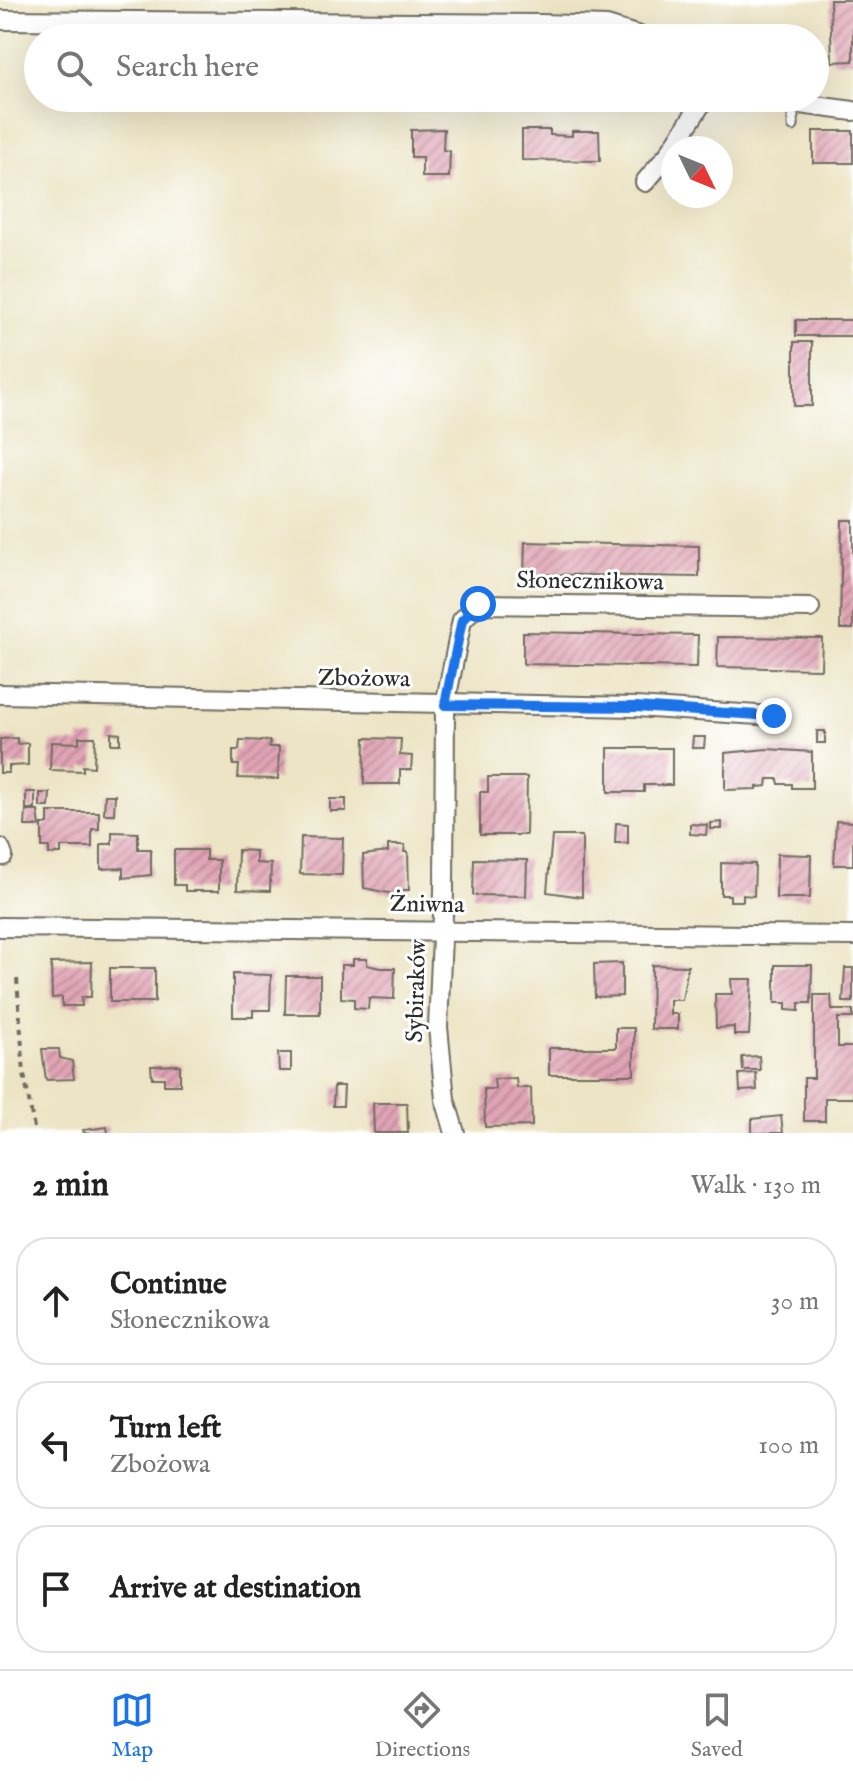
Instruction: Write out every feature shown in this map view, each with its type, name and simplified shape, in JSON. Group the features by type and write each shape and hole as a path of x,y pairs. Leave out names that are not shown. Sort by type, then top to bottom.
{"street":[{"path":"0,20 541,24"},
{"path":"829,109 853,111"},
{"path":"645,182 668,155 696,112"},
{"name":"Słonecznikowa","path":"445,705 462,620 478,604 810,608"},
{"name":"Zbożowa","path":"0,694 636,707 774,716"},
{"name":"Sybiraków","path":"445,705 439,1063 455,1133"},
{"name":"Żniwna","path":"0,927 442,929 853,936"}],"lane":[{"path":"793,112 793,126"}],"path":[{"path":"17,979 24,1074 35,1133"}],"building":[{"path":"830,0 853,0 853,61 832,62"},
{"path":"444,129 443,150 450,151 449,177 422,177 422,157 411,157 411,130"},
{"path":"522,130 550,130 550,135 572,136 572,131 599,131 600,161 522,160"},
{"path":"813,131 853,131 853,163 813,163"},
{"path":"796,320 853,320 853,336 796,336"},
{"path":"794,342 812,342 812,406 794,406"},
{"path":"842,520 853,520 853,629 840,629"},
{"path":"525,542 699,546 699,577 524,574"},
{"path":"523,632 698,635 697,667 523,664"},
{"path":"718,637 822,638 821,669 717,667"},
{"path":"817,731 825,731 825,743 817,743"},
{"path":"111,733 120,734 120,744 111,744"},
{"path":"79,737 95,737 94,767 83,766 83,771 50,770 51,742 79,743"},
{"path":"693,737 705,737 704,748 692,748"},
{"path":"17,738 17,744 28,743 28,765 9,766 9,773 0,773 0,739"},
{"path":"365,738 401,739 400,755 412,756 411,770 400,770 400,784 364,784"},
{"path":"240,740 270,741 269,747 279,747 278,779 238,778 239,765 233,765 233,750 239,750"},
{"path":"608,748 672,748 672,785 644,785 644,792 608,792"},
{"path":"767,749 812,752 812,788 792,788 792,784 779,784 778,779 768,779 767,786 757,789 725,790 725,753"},
{"path":"488,777 527,777 526,835 480,835 480,792 488,792"},
{"path":"26,792 35,792 35,809 26,809"},
{"path":"40,793 50,793 49,807 40,807"},
{"path":"105,795 115,795 114,814 104,814"},
{"path":"330,799 346,799 346,811 330,811"},
{"path":"26,811 38,811 40,826 25,826"},
{"path":"48,812 99,812 99,829 92,829 92,847 61,847 61,854 49,854 49,847 42,847 42,824 48,824"},
{"path":"836,821 853,822 853,865 834,865"},
{"path":"722,822 722,829 711,829 711,823"},
{"path":"616,823 628,824 628,843 615,843"},
{"path":"690,824 707,825 706,835 690,834"},
{"path":"112,832 138,833 138,849 151,849 151,875 123,878 123,868 101,869 101,844 112,844"},
{"path":"552,836 582,836 582,897 547,892"},
{"path":"301,837 343,838 342,875 300,874"},
{"path":"388,845 405,845 404,852 408,852 409,890 398,890 398,895 364,888 363,855 388,852"},
{"path":"174,850 206,850 206,860 219,860 219,891 185,891 185,885 174,885"},
{"path":"238,850 256,851 256,863 271,864 270,891 237,890"},
{"path":"777,854 811,855 810,898 776,898"},
{"path":"474,859 527,860 526,896 473,895"},
{"path":"721,863 755,864 754,896 743,895 743,901 730,901 730,895 721,895"},
{"path":"353,959 367,959 367,965 380,968 395,968 394,999 369,998 368,1009 354,1008 354,999 341,998 341,965 353,965"},
{"path":"92,962 91,997 81,997 82,1006 62,1006 62,997 52,998 51,963"},
{"path":"622,963 622,996 595,997 594,964"},
{"path":"652,965 688,966 682,1000 670,1000 670,1014 678,1014 678,1029 651,1029"},
{"path":"775,965 812,965 811,1003 799,1003 799,1011 786,1010 786,1003 775,1003"},
{"path":"110,968 155,968 155,1002 110,1002"},
{"path":"845,968 853,968 853,1002 843,1002"},
{"path":"233,974 271,975 270,1010 253,1010 253,1017 233,1017"},
{"path":"286,976 320,976 320,1014 285,1014"},
{"path":"731,979 752,979 749,1035 734,1035 734,1027 716,1028 715,994 732,994"},
{"path":"814,995 831,995 832,1010 853,1010 853,1018 838,1018 838,1047 853,1047 853,1098 825,1098 825,1121 804,1121 804,1078 814,1078"},
{"path":"616,1028 634,1028 634,1075 549,1075 549,1048 616,1048"},
{"path":"42,1049 59,1049 60,1058 72,1061 74,1079 46,1080"},
{"path":"278,1053 291,1053 291,1071 279,1071"},
{"path":"759,1056 760,1070 743,1070 742,1057"},
{"path":"180,1065 180,1085 164,1085 164,1078 152,1078 151,1066"},
{"path":"756,1073 757,1090 740,1091 739,1074"},
{"path":"516,1078 517,1088 531,1088 532,1126 485,1127 484,1089 495,1089 494,1079"},
{"path":"334,1086 344,1086 343,1106 333,1106"},
{"path":"373,1103 407,1103 408,1133 374,1133"},
{"path":"781,1116 783,1133 752,1133 752,1119"},
{"path":"107,1127 108,1133 84,1133 83,1130"}],"route":[{"path":"478,604 462,620 445,705 636,707 774,716"}]}
